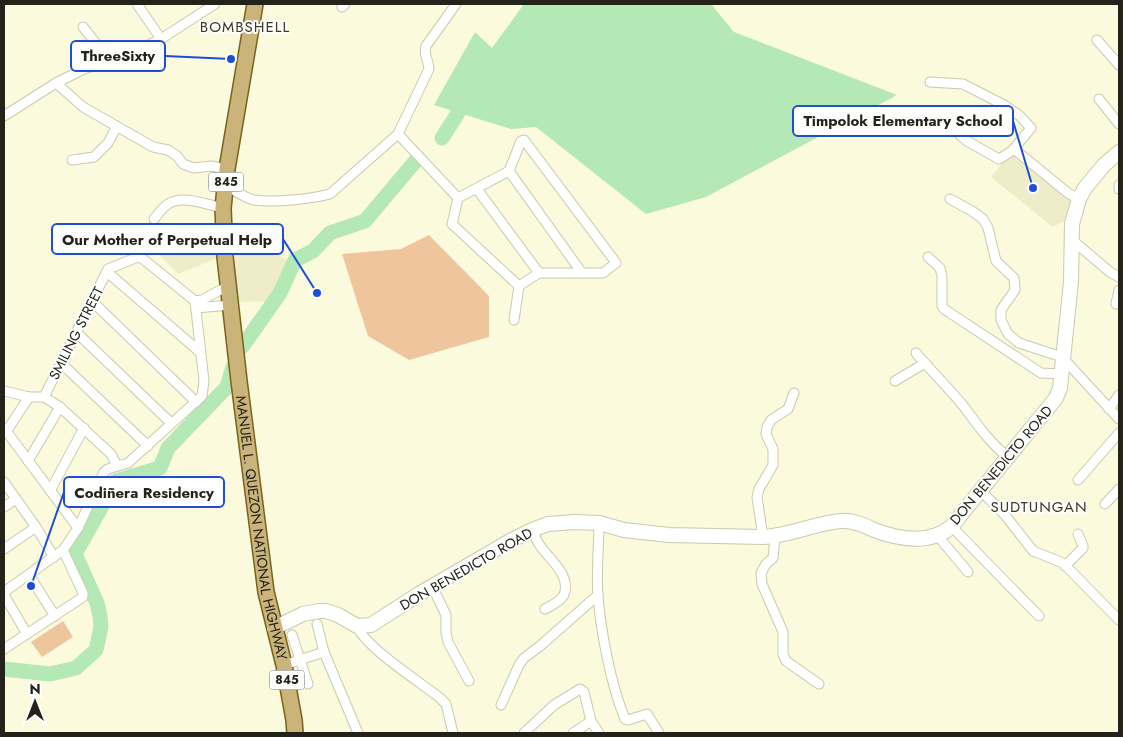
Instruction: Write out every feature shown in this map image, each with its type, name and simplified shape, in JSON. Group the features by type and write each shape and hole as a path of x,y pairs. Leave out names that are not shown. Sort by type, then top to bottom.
{"main road":[{"name":"845","path":"230,305 225,257 224,208 227,170 255,4"},
{"name":"MANUEL L. QUEZON NATIONAL HIGHWAY","path":"230,305 238,381 266,592 284,665 295,733"}],"street":[{"path":"137,4 161,39"},
{"path":"4,116 56,83 84,69 132,53 161,39 214,4"},
{"path":"226,186 252,200 265,201 317,197 330,194 398,134 429,69 424,52 426,46 456,4"},
{"path":"83,27 109,60"},
{"path":"1097,40 1119,65"},
{"path":"930,82 963,84 993,98 1020,116 1031,128 1014,149 999,159 966,142 960,134"},
{"path":"56,83 83,107 153,147 168,150 178,156 183,164 194,168 211,166 227,170"},
{"path":"1099,99 1119,124"},
{"path":"72,160 94,157 108,143 117,126"},
{"path":"398,134 458,198"},
{"path":"458,198 509,171 521,141 524,140 616,263 603,273 539,273 519,286 514,320"},
{"path":"1014,149 1068,193 1079,199"},
{"name":"DON BENEDICTO ROAD","path":"357,626 371,625 432,586 532,530 548,524 599,523 624,530 668,535 769,537 843,520 856,522 903,539 918,539 936,534 951,526 1056,398 1060,388 1071,282 1072,224 1079,199 1085,188 1104,165 1119,152"},
{"path":"509,171 582,273"},
{"path":"477,189 539,273"},
{"path":"458,198 452,224 519,286"},
{"path":"154,219 168,203 181,200 190,199 224,208"},
{"path":"950,199 983,219 988,228 996,261 1014,278 1015,290 1001,310 1001,320 1008,334 1019,343 1062,357 1119,419"},
{"path":"1072,240 1110,272 1119,277"},
{"path":"200,352 108,271 138,257 143,259 196,305 230,305"},
{"path":"928,257 940,268 942,276 942,306 944,308 1041,373 1061,374"},
{"name":"SMILING STREET","path":"44,397 108,271"},
{"path":"196,305 228,286"},
{"path":"1116,304 1119,290"},
{"path":"92,302 199,399"},
{"path":"27,634 4,593 63,550 78,528 104,472 128,463 199,399 204,381 196,305"},
{"path":"77,332 171,423"},
{"path":"916,354 965,408 975,423 998,449 1008,457"},
{"path":"61,363 148,446"},
{"path":"894,381 925,363"},
{"path":"4,391 44,397 60,406 111,454 117,466"},
{"path":"794,393 788,409 771,420 767,427 766,434 773,449 773,465 759,489 757,497 773,558 766,564 761,573 762,584 783,632 783,649 786,661 818,684"},
{"path":"1109,409 1119,394"},
{"path":"29,396 5,430 78,528"},
{"path":"28,460 60,406"},
{"path":"50,491 84,428"},
{"path":"1078,480 1119,433"},
{"path":"4,482 36,527 54,557"},
{"path":"981,491 1005,515 1033,551 1063,563 1119,620"},
{"path":"1105,504 1118,493"},
{"path":"4,507 16,499"},
{"path":"599,523 598,594 604,642 616,693 625,719 628,720 647,714 660,733"},
{"path":"951,526 1039,616"},
{"path":"4,548 36,527"},
{"path":"532,530 538,543 556,564 564,578 564,594 545,610"},
{"path":"936,534 968,572"},
{"path":"1065,566 1084,546 1078,534"},
{"path":"4,649 82,597 83,593 63,550"},
{"path":"30,575 54,616"},
{"path":"432,586 446,615 448,642 468,681"},
{"path":"501,705 524,658 598,594"},
{"path":"274,628 304,614 319,611 338,615 357,626 360,634 373,647 446,704 452,733"},
{"path":"317,624 324,652 358,733"},
{"path":"292,635 308,684"},
{"path":"284,665 324,652"},
{"path":"524,733 554,705 580,689 584,692 591,721 599,733"},
{"path":"573,733 591,721"}],"shaded area":[{"path":"524,4 711,4 734,32 897,95 706,197 646,214 536,127 511,129 434,105 475,32 492,48"},
{"path":"1013,151 1075,198 1066,220 1053,227 991,177"},
{"path":"219,230 220,257 178,274 159,255"},
{"path":"429,235 489,296 489,337 409,360 368,336 342,254 401,249"},
{"path":"231,249 249,254 272,251 292,263 271,301 237,302"},
{"path":"63,621 73,637 42,657 31,642"}],"waterway":[{"path":"442,138 458,113"},
{"path":"242,347 280,293 295,260 313,251 330,233 365,221 418,158"},
{"path":"4,669 50,674 76,668 96,650 101,627 100,616 97,603 75,554 116,481 160,468 168,448 227,387 233,367"}],"place":[{"name":"ThreeSixty","path":"231,59"},
{"name":"Timpolok Elementary School","path":"1033,188"},
{"name":"Our Mother of Perpetual Help","path":"317,293"},
{"name":"Codiñera Residency","path":"31,586"}],"district":[{"name":"BOMBSHELL","path":"245,27"},
{"name":"SUDTUNGAN","path":"1039,507"}]}
